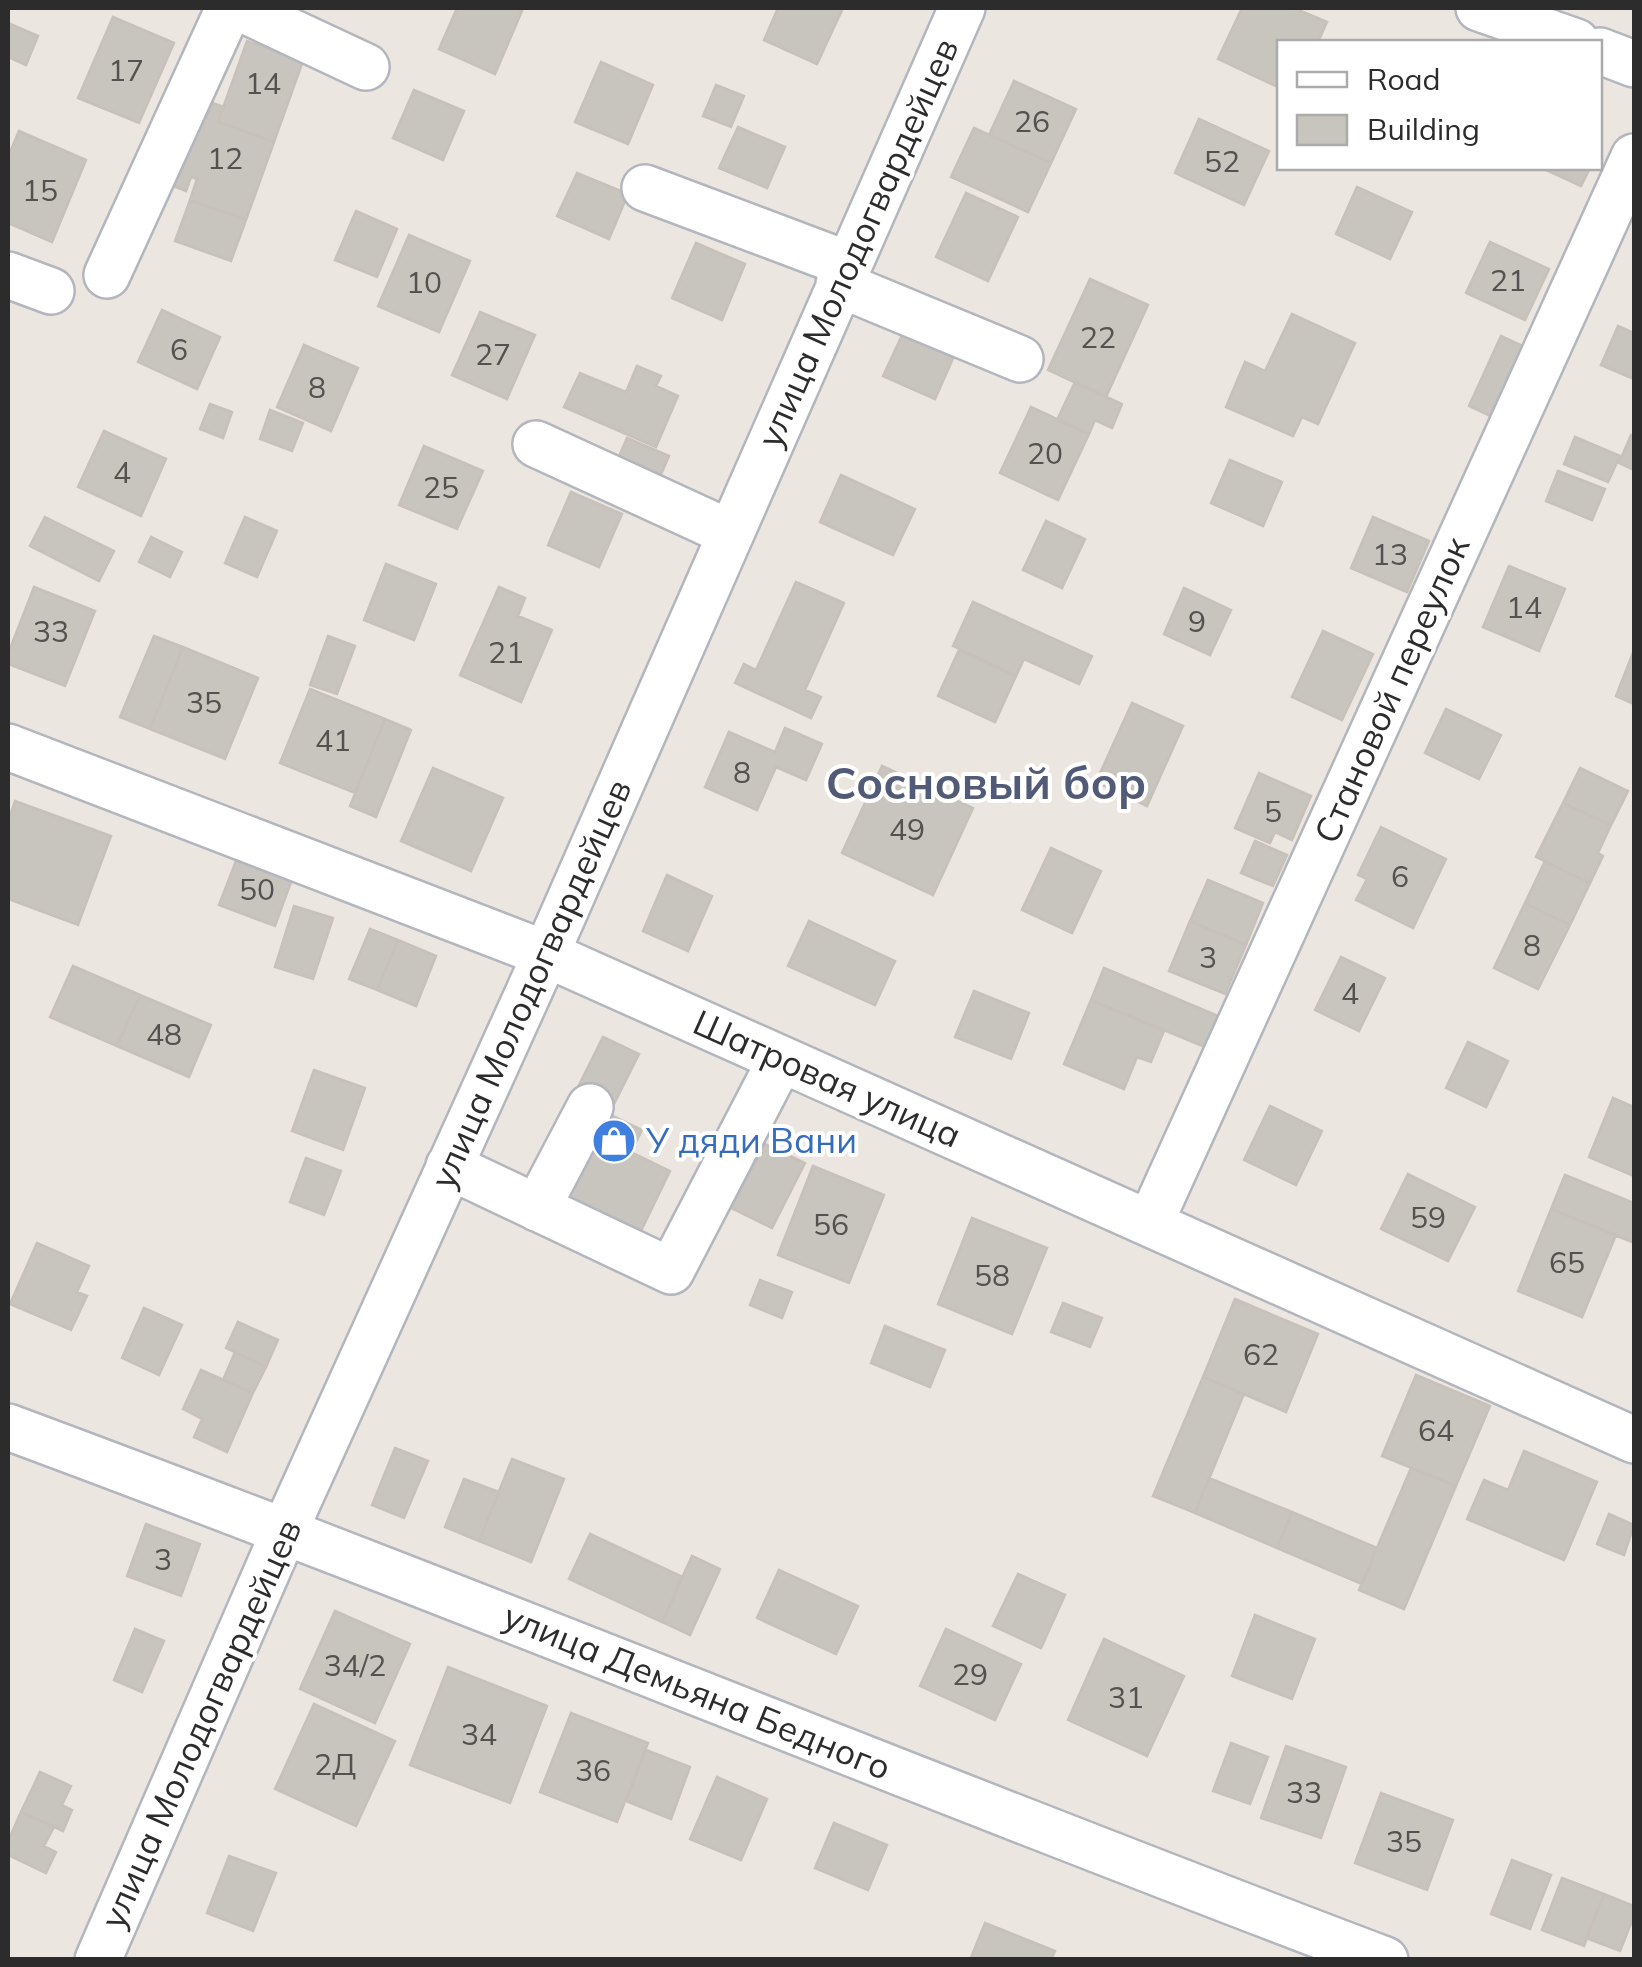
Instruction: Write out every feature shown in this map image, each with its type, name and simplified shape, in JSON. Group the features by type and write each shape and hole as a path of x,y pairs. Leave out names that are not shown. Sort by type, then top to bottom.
{"street":[{"path":"108,275 229,8"},
{"path":"240,8 366,66"},
{"name":"улица Молодогвардейцев","path":"98,1960 285,1530 546,954 962,8"},
{"path":"1479,8 1570,40"},
{"path":"1602,52 1634,64"},
{"name":"Становой переулок","path":"1150,1223 1634,156"},
{"path":"645,188 843,274 1020,359"},
{"path":"8,275 51,291"},
{"path":"536,444 730,533"},
{"name":"Шатровая улица","path":"8,746 546,954 1634,1440"},
{"path":"450,1166 671,1271 782,1059"},
{"path":"537,1208 590,1108"},
{"name":"улица Демьяна Бедного","path":"8,1427 285,1530 1146,1870 1385,1960"}],"building":[{"path":"457,8 522,11 495,74 439,49"},
{"path":"778,8 843,8 817,64 764,40"},
{"path":"1242,8 1294,8 1327,22 1319,40 1277,40 1277,87 1218,59"},
{"path":"113,17 174,43 139,123 78,98"},
{"path":"8,23 38,36 26,65 8,57"},
{"path":"247,41 303,61 274,142 218,122"},
{"path":"601,62 653,85 628,144 575,122"},
{"path":"1014,81 1076,109 1051,163 989,135"},
{"path":"716,85 744,96 731,127 703,116"},
{"path":"414,90 464,111 443,160 393,138"},
{"path":"204,100 224,107 218,122 274,142 246,220 190,200 197,179 191,177 186,191 173,186"},
{"path":"1199,119 1269,151 1244,205 1175,173"},
{"path":"738,127 785,147 767,188 719,168"},
{"path":"974,128 1051,163 1028,212 951,177"},
{"path":"19,131 86,160 52,242 8,223 8,157"},
{"path":"1546,170 1589,170 1581,186"},
{"path":"577,173 628,194 609,239 557,216"},
{"path":"1357,187 1412,212 1390,259 1336,234"},
{"path":"966,193 1018,217 988,281 936,257"},
{"path":"190,200 246,220 231,261 175,241"},
{"path":"356,211 397,229 377,277 335,260"},
{"path":"409,235 470,261 439,332 378,306"},
{"path":"1490,242 1549,269 1525,320 1466,293"},
{"path":"696,243 745,264 722,320 672,298"},
{"path":"1090,279 1148,305 1106,397 1048,370"},
{"path":"162,310 220,337 197,389 138,362"},
{"path":"480,312 535,335 507,399 452,375"},
{"path":"1292,314 1355,343 1318,424 1302,417 1293,436 1226,407 1245,362 1265,371"},
{"path":"1618,326 1634,333 1634,379 1601,365"},
{"path":"904,331 955,354 935,399 883,376"},
{"path":"1501,336 1529,349 1497,419 1469,406"},
{"path":"304,345 358,368 331,431 277,407"},
{"path":"637,366 661,376 656,386 678,396 656,447 564,407 580,373 626,392"},
{"path":"1075,382 1122,404 1112,428 1095,420 1089,434 1057,420"},
{"path":"210,404 232,412 223,438 200,429"},
{"path":"1031,407 1089,434 1058,500 1000,473"},
{"path":"270,410 303,423 292,451 260,439"},
{"path":"104,431 166,459 141,516 78,487"},
{"path":"1631,435 1634,437 1634,470 1619,463"},
{"path":"1575,437 1620,456 1608,482 1564,464"},
{"path":"627,438 669,456 659,479 617,461"},
{"path":"424,446 483,471 457,529 399,505"},
{"path":"1230,460 1282,482 1263,526 1211,503"},
{"path":"1558,471 1605,489 1592,520 1546,501"},
{"path":"841,475 915,509 893,555 820,522"},
{"path":"571,492 622,514 599,567 548,545"},
{"path":"45,517 114,551 99,581 30,546"},
{"path":"245,517 277,531 257,577 225,563"},
{"path":"1373,517 1429,541 1407,592 1351,568"},
{"path":"1046,521 1085,539 1062,588 1023,570"},
{"path":"151,537 182,552 170,577 139,562"},
{"path":"386,564 436,584 414,640 364,620"},
{"path":"1509,566 1565,589 1539,651 1483,627"},
{"path":"796,582 844,603 805,690 821,697 811,718 735,683 744,664 756,670"},
{"path":"34,587 95,611 65,686 8,664 8,654"},
{"path":"499,587 525,598 518,616 552,630 521,702 460,675"},
{"path":"1184,588 1231,610 1210,655 1164,634"},
{"path":"973,602 1092,656 1079,684 1024,659 1016,676 953,646"},
{"path":"1323,631 1373,654 1342,720 1292,697"},
{"path":"154,636 183,647 150,729 120,717"},
{"path":"328,636 355,646 337,694 310,685"},
{"path":"183,647 258,678 225,759 150,729"},
{"path":"959,650 1016,676 995,722 938,696"},
{"path":"1634,650 1634,704 1616,696"},
{"path":"310,689 385,719 355,793 280,763"},
{"path":"1132,703 1183,726 1147,806 1096,782"},
{"path":"1446,709 1501,735 1479,779 1425,753"},
{"path":"385,719 411,730 376,817 350,806"},
{"path":"785,728 822,744 806,780 776,767 757,810 705,787 729,732 775,752"},
{"path":"882,766 973,808 933,895 842,853"},
{"path":"433,768 503,798 471,871 401,841"},
{"path":"1580,768 1628,791 1611,825 1563,803"},
{"path":"1259,773 1311,796 1292,840 1275,832 1270,843 1235,828"},
{"path":"15,801 111,836 78,925 8,899 8,821"},
{"path":"1563,803 1611,825 1598,853 1603,856 1590,883 1536,857"},
{"path":"1381,827 1446,859 1413,928 1356,900 1367,879 1358,875"},
{"path":"1255,841 1287,855 1273,886 1241,873"},
{"path":"1051,848 1101,871 1072,933 1022,910"},
{"path":"239,853 294,874 275,926 219,905"},
{"path":"1545,861 1590,883 1570,925 1525,903"},
{"path":"667,875 712,896 688,951 643,931"},
{"path":"1208,880 1263,903 1246,945 1190,921"},
{"path":"1525,903 1570,925 1538,989 1494,968"},
{"path":"294,906 333,918 313,979 275,967"},
{"path":"809,921 895,961 875,1005 788,966"},
{"path":"1190,921 1246,945 1225,994 1169,971"},
{"path":"370,929 398,940 377,990 349,979"},
{"path":"398,940 436,956 416,1006 377,990"},
{"path":"1341,957 1385,978 1359,1031 1315,1010"},
{"path":"73,966 140,995 117,1046 50,1017"},
{"path":"1104,968 1218,1016 1205,1047 1091,1000"},
{"path":"974,991 1029,1013 1011,1059 955,1037"},
{"path":"140,995 211,1025 189,1077 117,1046"},
{"path":"1091,1000 1164,1031 1151,1062 1137,1057 1124,1089 1064,1064"},
{"name":"У дяди Вани","path":"603,1037 639,1054 609,1114 642,1130 631,1152 670,1171 639,1235 563,1197 572,1099"},
{"path":"1468,1042 1508,1061 1486,1107 1446,1088"},
{"path":"314,1070 365,1088 343,1150 292,1131"},
{"path":"1613,1098 1634,1107 1634,1176 1589,1157"},
{"path":"1270,1106 1322,1131 1296,1185 1244,1160"},
{"path":"765,1144 805,1163 772,1228 731,1208"},
{"path":"306,1158 341,1171 324,1215 290,1202"},
{"path":"813,1166 884,1195 849,1283 778,1255"},
{"path":"1408,1174 1475,1207 1448,1261 1381,1229"},
{"path":"1565,1175 1634,1203 1634,1243 1551,1209"},
{"path":"1551,1209 1616,1235 1582,1317 1518,1291"},
{"path":"972,1218 1047,1248 1012,1334 938,1304"},
{"path":"37,1243 89,1266 77,1292 87,1296 71,1330 10,1304"},
{"path":"760,1280 792,1292 782,1318 750,1305"},
{"path":"1235,1299 1318,1334 1286,1412 1203,1377"},
{"path":"1063,1303 1102,1318 1090,1347 1051,1332"},
{"path":"144,1308 182,1325 159,1375 122,1358"},
{"path":"238,1322 278,1340 266,1367 226,1348"},
{"path":"885,1326 945,1350 930,1387 871,1363"},
{"path":"235,1352 266,1367 253,1393 223,1380"},
{"path":"201,1370 253,1393 227,1452 194,1437 202,1419 183,1409"},
{"path":"1416,1375 1490,1406 1456,1486 1382,1456"},
{"path":"1203,1377 1244,1394 1195,1513 1153,1496"},
{"path":"395,1448 428,1461 404,1518 372,1505"},
{"path":"1524,1451 1597,1482 1564,1560 1467,1519 1484,1480 1508,1490"},
{"path":"512,1459 564,1479 531,1562 479,1541"},
{"path":"1411,1468 1456,1486 1404,1609 1359,1590"},
{"path":"1209,1478 1292,1512 1277,1548 1195,1513"},
{"path":"464,1479 499,1492 479,1541 445,1527"},
{"path":"1292,1512 1377,1548 1362,1584 1277,1548"},
{"path":"1609,1514 1634,1525 1624,1555 1597,1544"},
{"path":"146,1524 200,1544 181,1596 127,1576"},
{"path":"590,1534 683,1577 662,1622 569,1579"},
{"path":"692,1556 720,1569 690,1635 662,1622"},
{"path":"779,1570 858,1606 836,1654 757,1618"},
{"path":"1018,1574 1065,1595 1041,1648 993,1626"},
{"path":"335,1611 410,1644 375,1723 300,1689"},
{"path":"1255,1615 1315,1639 1292,1699 1232,1676"},
{"path":"135,1629 164,1641 142,1692 114,1680"},
{"path":"946,1629 1021,1664 995,1720 920,1686"},
{"path":"1104,1639 1184,1676 1147,1756 1068,1720"},
{"path":"448,1667 547,1706 510,1803 410,1765"},
{"path":"314,1704 395,1741 356,1826 275,1789"},
{"path":"571,1713 648,1743 617,1822 540,1792"},
{"path":"1231,1743 1268,1757 1250,1804 1213,1791"},
{"path":"1286,1746 1346,1767 1321,1838 1261,1818"},
{"path":"646,1750 690,1767 671,1819 626,1801"},
{"path":"40,1772 71,1786 62,1805 72,1810 63,1831 21,1812"},
{"path":"717,1777 767,1799 741,1860 690,1839"},
{"path":"1381,1793 1453,1820 1427,1890 1355,1863"},
{"path":"21,1812 54,1827 44,1846 56,1852 46,1873 8,1855 8,1841"},
{"path":"834,1823 887,1845 868,1890 815,1868"},
{"path":"229,1856 276,1873 253,1931 207,1913"},
{"path":"1512,1860 1551,1875 1530,1929 1491,1914"},
{"path":"1562,1878 1604,1894 1584,1946 1542,1930"},
{"path":"1604,1894 1634,1906 1620,1951 1586,1938"},
{"path":"985,1923 1055,1951 1051,1960 970,1960"}],"place":[{"name":"У дяди Вани","path":"614,1141"}],"district":[{"name":"Сосновый бор","path":"986,783"}]}
